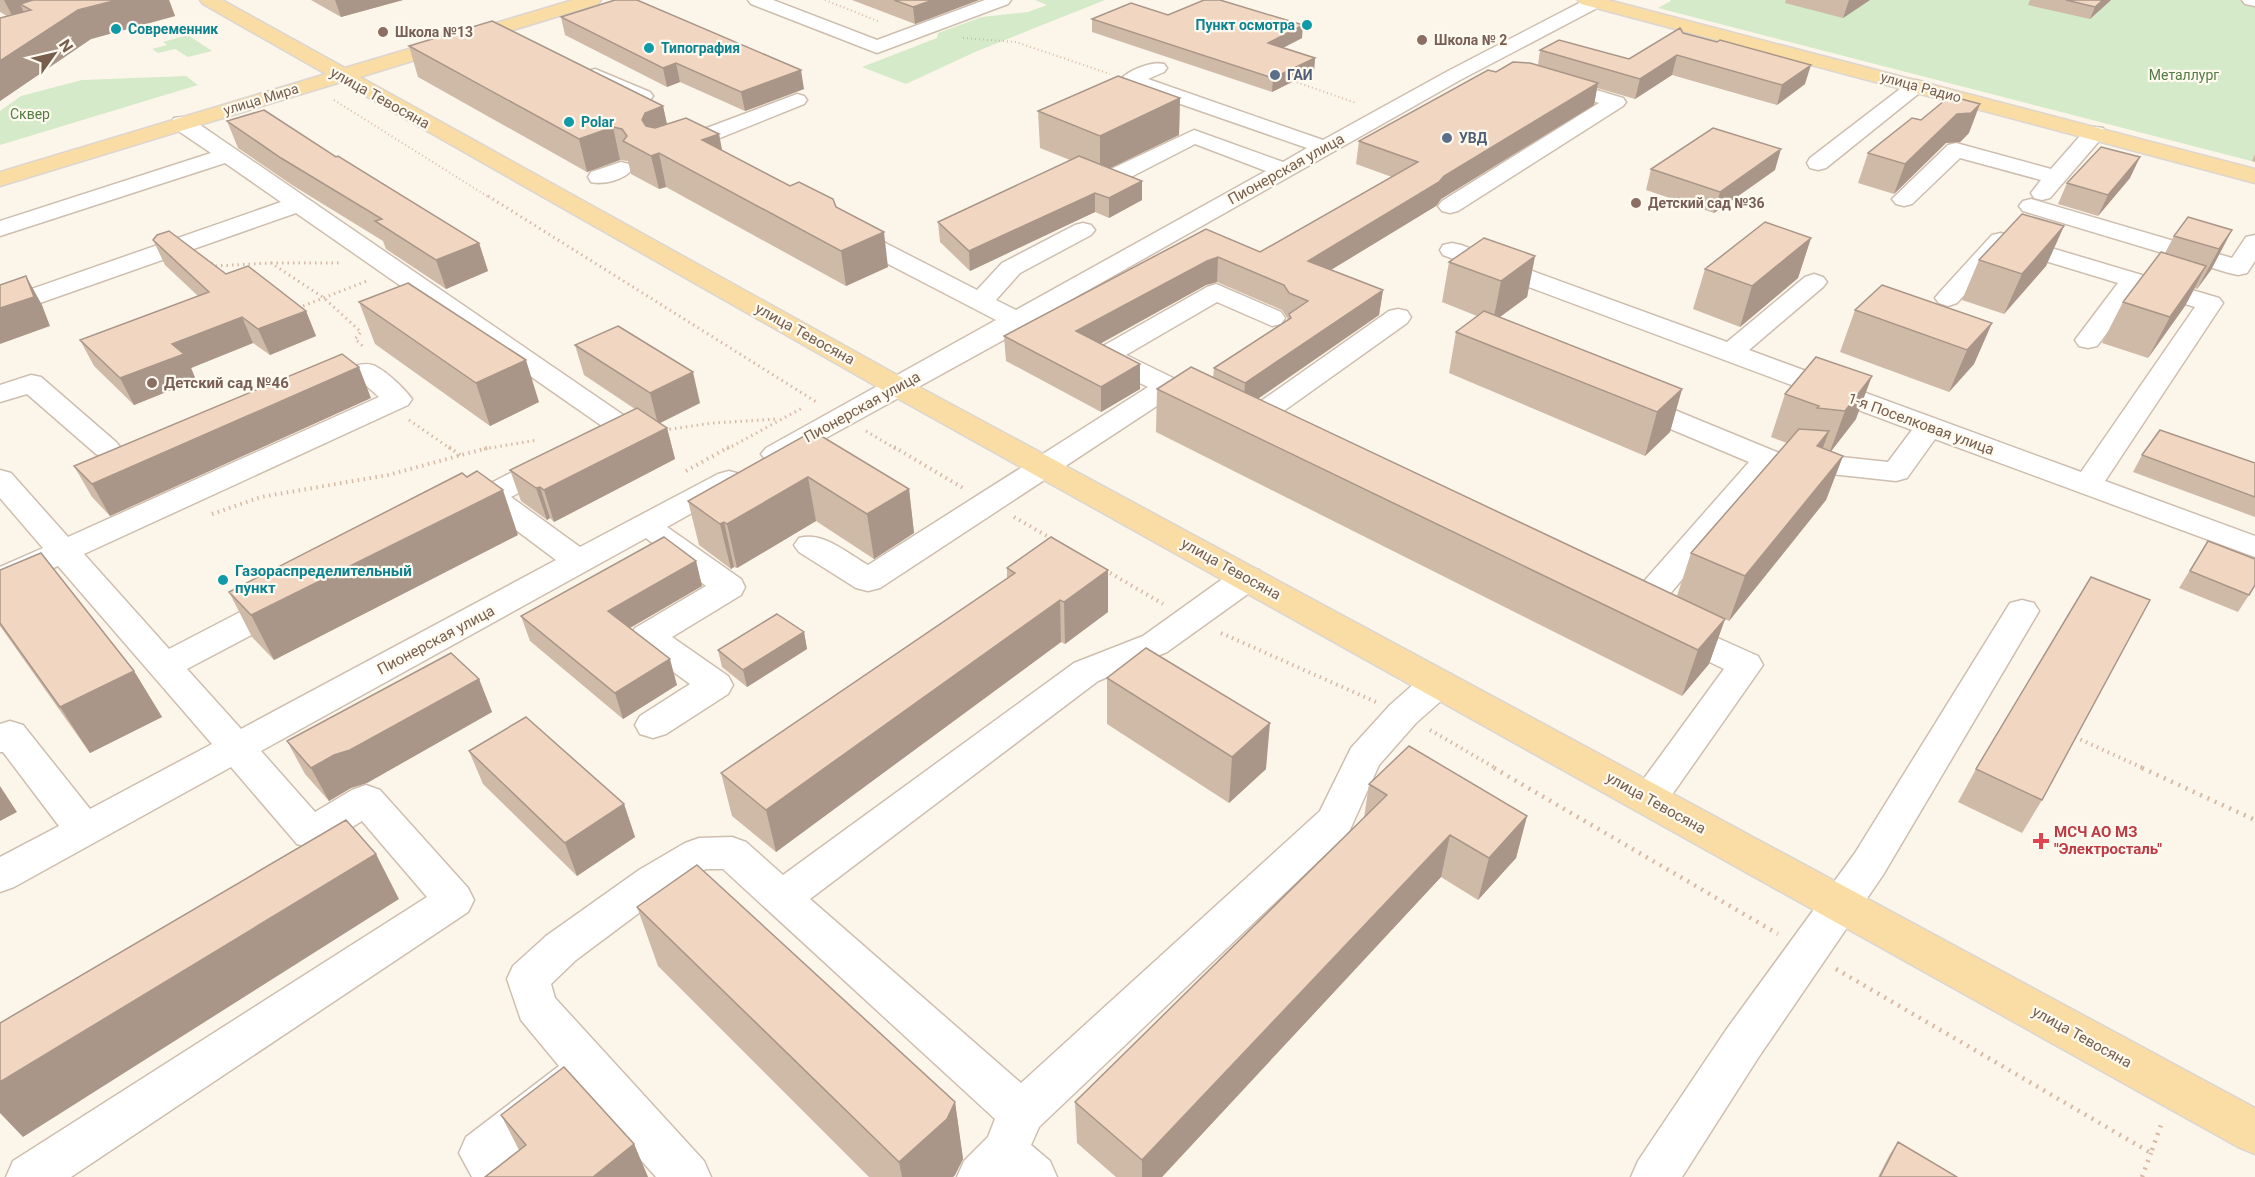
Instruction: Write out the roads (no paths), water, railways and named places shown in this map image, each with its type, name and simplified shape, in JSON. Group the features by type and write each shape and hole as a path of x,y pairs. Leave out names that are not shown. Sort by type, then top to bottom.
{"main road":[{"name":"улица Тевосяна","path":"209,0 337,87 1046,467 2255,1132"},
{"name":"улица Мира","path":"0,179 182,123 337,87 494,30 592,0"},
{"name":"улица Радио","path":"1591,1 2255,176"}],"street":[{"path":"757,0 877,47 1002,0"},
{"name":"Пионерская улица","path":"0,876 843,418 1324,147 1591,1"},
{"path":"494,30 518,41"},
{"path":"1476,64 1503,72"},
{"path":"581,68 643,96"},
{"path":"1157,68 1130,80 1324,147"},
{"path":"1450,206 1616,102 1529,76"},
{"path":"1818,164 1916,86"},
{"path":"662,152 797,100"},
{"path":"182,123 622,427 437,523"},
{"path":"1948,298 2095,133"},
{"path":"1117,175 1194,136 1283,170"},
{"path":"1904,199 1956,150 2056,177"},
{"path":"0,229 228,155"},
{"path":"599,177 621,169"},
{"path":"0,309 299,204"},
{"path":"2031,207 2238,268 2255,242"},
{"path":"981,301 1011,268 1083,230"},
{"path":"851,235 1018,321"},
{"path":"2001,240 2210,303 2087,485"},
{"name":"1-я Поселковая улица","path":"1452,250 2255,547"},
{"path":"2088,340 2134,280"},
{"path":"1730,353 1814,282"},
{"path":"1272,318 1215,292 1106,356 1278,440"},
{"path":"1247,424 1398,317"},
{"path":"0,580 398,399 365,372"},
{"path":"0,394 31,383 106,448"},
{"path":"810,545 868,580 1168,386"},
{"path":"1607,393 1768,459 1896,472 1929,427"},
{"path":"1648,798 1746,665 1626,607 1768,459"},
{"path":"0,479 311,833 366,800 454,900 30,1177"},
{"path":"490,496 579,562"},
{"path":"647,525 729,587 648,636 715,685 653,725"},
{"path":"781,898 1086,672 1155,644 1247,578"},
{"path":"164,666 311,589"},
{"path":"1655,1177 1742,1044 1869,864 2022,611"},
{"path":"687,1177 536,1007 528,979 561,948 653,881 699,854 732,853 781,898 1010,1155 1335,821 1364,758 1403,714 1438,683"},
{"path":"0,739 10,734 84,830"},
{"path":"496,1177 502,1173 483,1153 589,1068"}],"place":[{"name":"Пункт осмотра","path":"1307,25"},
{"name":"Современник","path":"116,29"},
{"name":"Школа №13","path":"383,32"},
{"name":"Школа № 2","path":"1422,40"},
{"name":"Типография","path":"649,48"},
{"name":"ГАИ","path":"1275,75"},
{"name":"Polar","path":"569,122"},
{"name":"УВД","path":"1447,138"},
{"name":"Детский сад №36","path":"1636,203"},
{"name":"Детский сад №46","path":"152,383"},
{"name":"Газораспределительный пункт","path":"223,580"},
{"name":"МСЧ АО МЗ \"Электросталь\"","path":"2041,841"}],"park label":[{"name":"Металлург","path":"2184,75"},
{"name":"Сквер","path":"30,114"}]}
